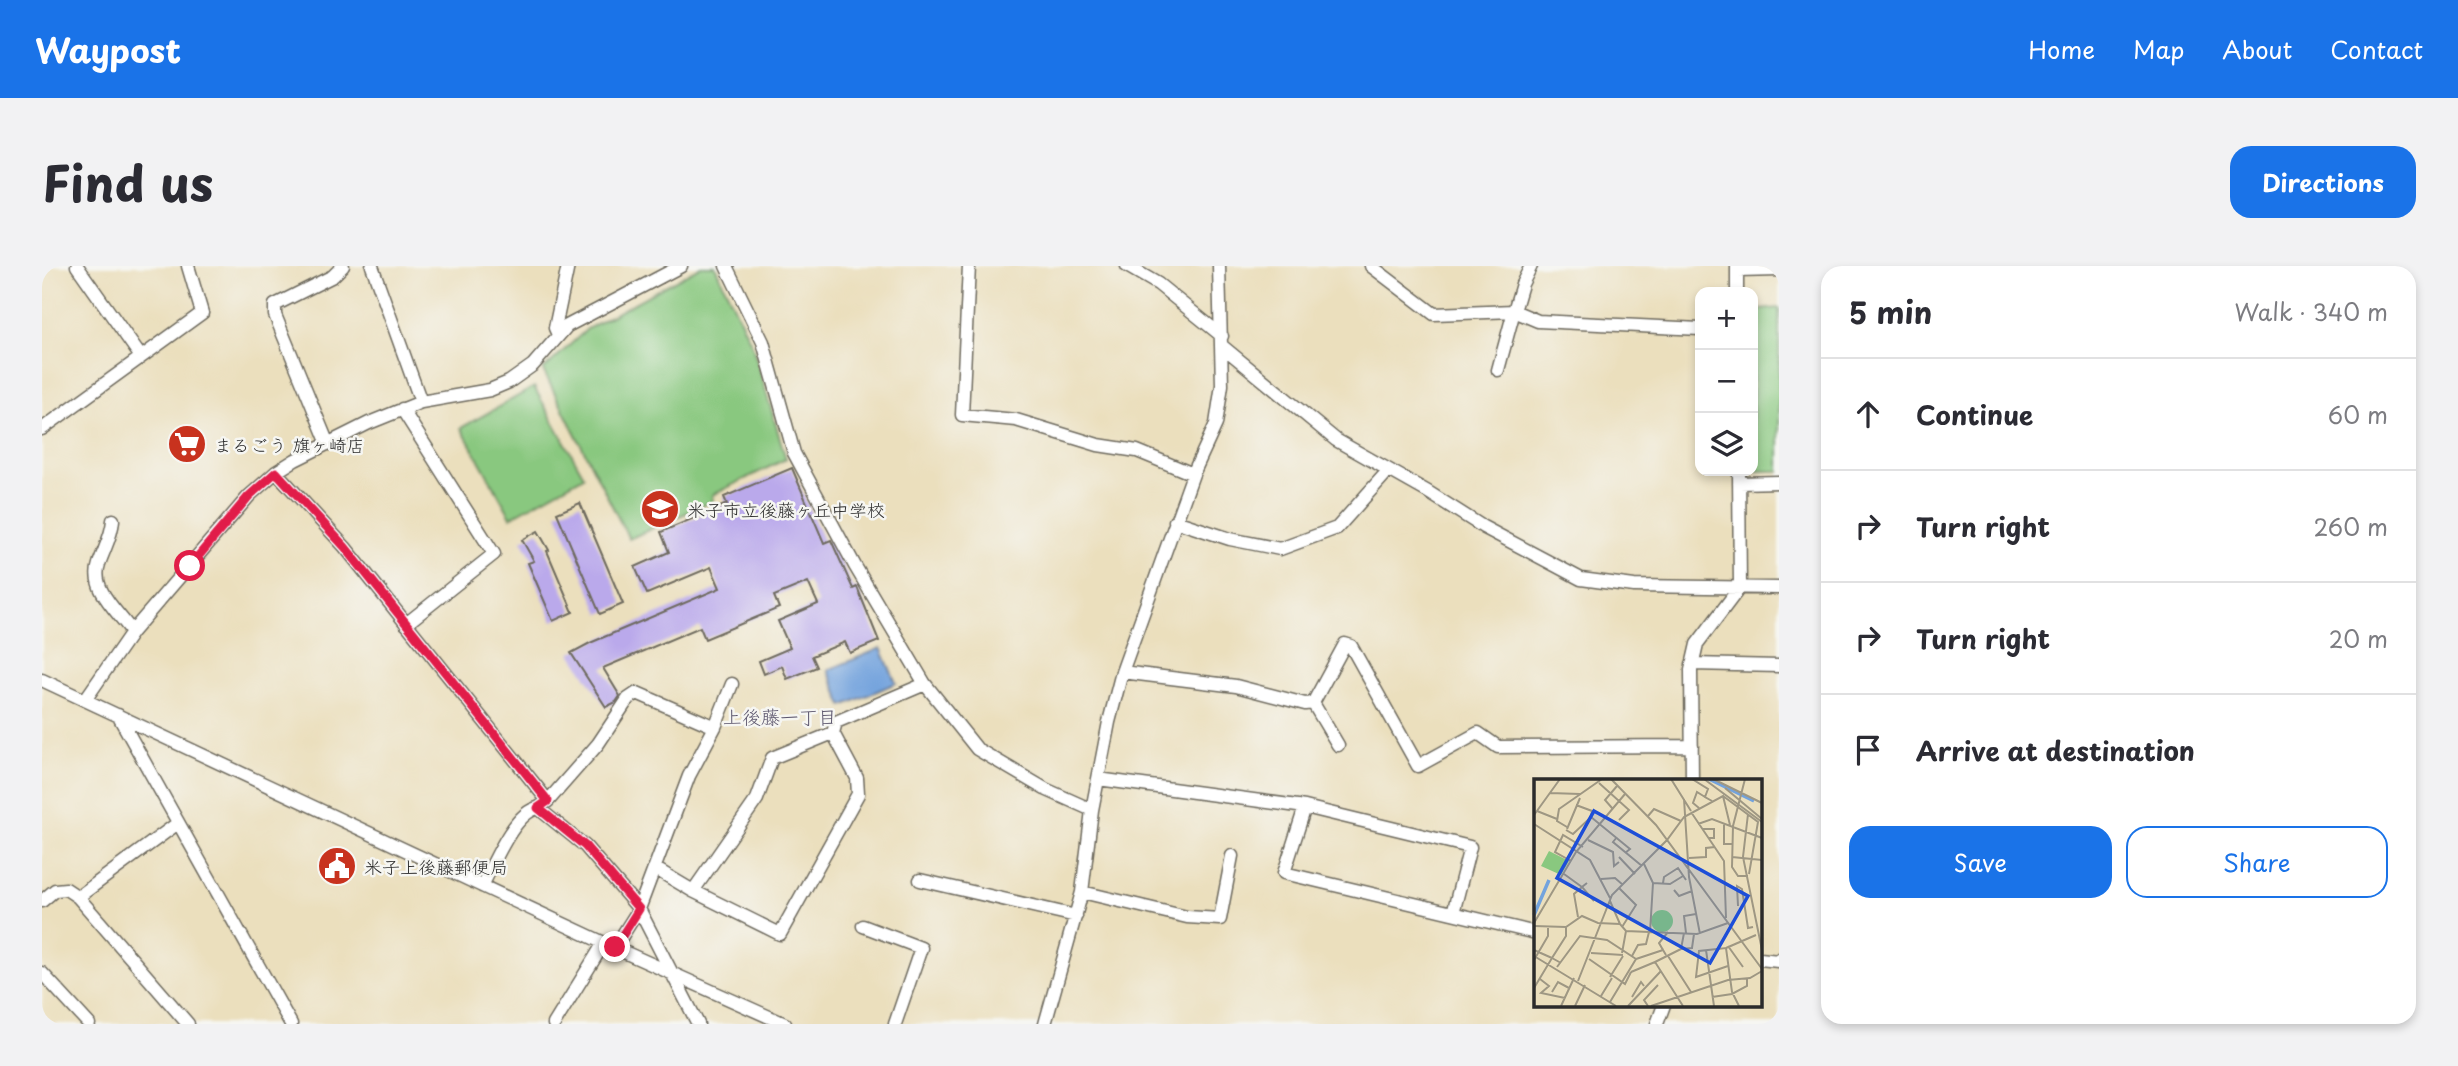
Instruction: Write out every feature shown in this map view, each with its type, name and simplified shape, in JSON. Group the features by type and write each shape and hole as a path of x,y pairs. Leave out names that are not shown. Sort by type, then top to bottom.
{"street":[{"path":"77,266 141,357"},
{"path":"42,429 202,313 188,266"},
{"path":"328,444 275,315 275,305 333,276 343,266"},
{"path":"372,266 421,402"},
{"path":"558,335 555,328 568,266"},
{"path":"85,700 132,632 249,496 276,472 402,409 421,402 490,390 509,382 533,365 567,326 681,266"},
{"path":"726,266 763,342 794,453 862,578 925,684 977,749 1045,789 1092,810"},
{"path":"969,266 962,415 1016,420 1098,445 1137,450 1193,474"},
{"path":"1127,266 1158,284 1336,440 1429,492 1483,527 1581,579 1634,586 1779,588"},
{"path":"1045,1024 1082,892 1092,810 1122,672 1175,521 1216,424 1222,385 1219,266"},
{"path":"1371,266 1434,314 1514,311 1538,321 1695,329"},
{"path":"1499,370 1522,284 1531,266"},
{"path":"1737,287 1737,269 1779,270"},
{"path":"402,409 494,554 406,624"},
{"path":"1175,521 1230,539 1280,549 1337,528 1388,471"},
{"path":"276,472 345,547 543,804 585,846 639,909 698,1024"},
{"path":"1692,779 1692,664 1697,644 1740,587 1739,477 1779,482"},
{"path":"113,520 112,532 98,567 97,580 102,593 132,632"},
{"path":"1313,703 1345,644 1352,646 1418,766 1478,733 1498,747 1692,746"},
{"path":"1692,664 1779,666"},
{"path":"1122,672 1236,686 1305,704 1313,703"},
{"path":"42,680 785,1024"},
{"path":"554,1024 639,909 689,776 715,727 732,684"},
{"path":"656,869 693,891 779,934 858,794 857,778 833,733 836,722 925,684"},
{"path":"482,886 516,823 531,809 543,804 598,744 628,699 637,693 715,727"},
{"path":"1313,703 1338,745"},
{"path":"118,715 291,1024"},
{"path":"693,891 757,799 772,758 833,733"},
{"path":"1098,779 1305,807 1470,847 1453,913"},
{"path":"1305,807 1284,873 1534,933"},
{"path":"78,897 178,823"},
{"path":"1082,892 1187,917 1220,919 1232,856"},
{"path":"920,880 1076,916"},
{"path":"42,901 55,890 66,889 78,897 188,1024"},
{"path":"863,926 921,948 895,1024"},
{"path":"42,972 89,1024"},
{"path":"1657,1024 1664,1006"}],"green space":[{"path":"701,266 715,266 752,345 786,459 712,495 713,501 629,539 543,370 587,329"},
{"path":"1779,308 1779,471 1758,471 1760,310"},
{"path":"534,387 584,476 511,517 461,428"}],"water":[{"path":"881,648 896,683 843,706 828,670"}],"building":[{"path":"792,468 824,543 831,540 853,589 857,587 879,641 850,653 845,642 812,656 817,667 787,679 782,666 764,674 759,661 790,648 778,621 818,604 808,582 774,596 779,608 705,639 700,627 603,668 620,696 616,702 606,707 571,653 720,588 711,567 647,594 635,567 669,552 661,532 727,504 724,497"},
{"path":"580,503 623,604 600,614 557,513"},
{"path":"538,531 549,550 547,551 573,612 553,621 528,563 534,561 522,540"}],"place":[{"name":"まるごう 旗ヶ崎店","path":"187,444"},
{"name":"米子市立後藤ヶ丘中学校","path":"660,509"},
{"name":"米子上後藤郵便局","path":"337,866"}],"district":[{"name":"上後藤一丁目","path":"780,716"}],"route":[{"path":"190,566 249,496 276,472 345,547 548,801 538,808 585,846 639,909 615,947"}]}
